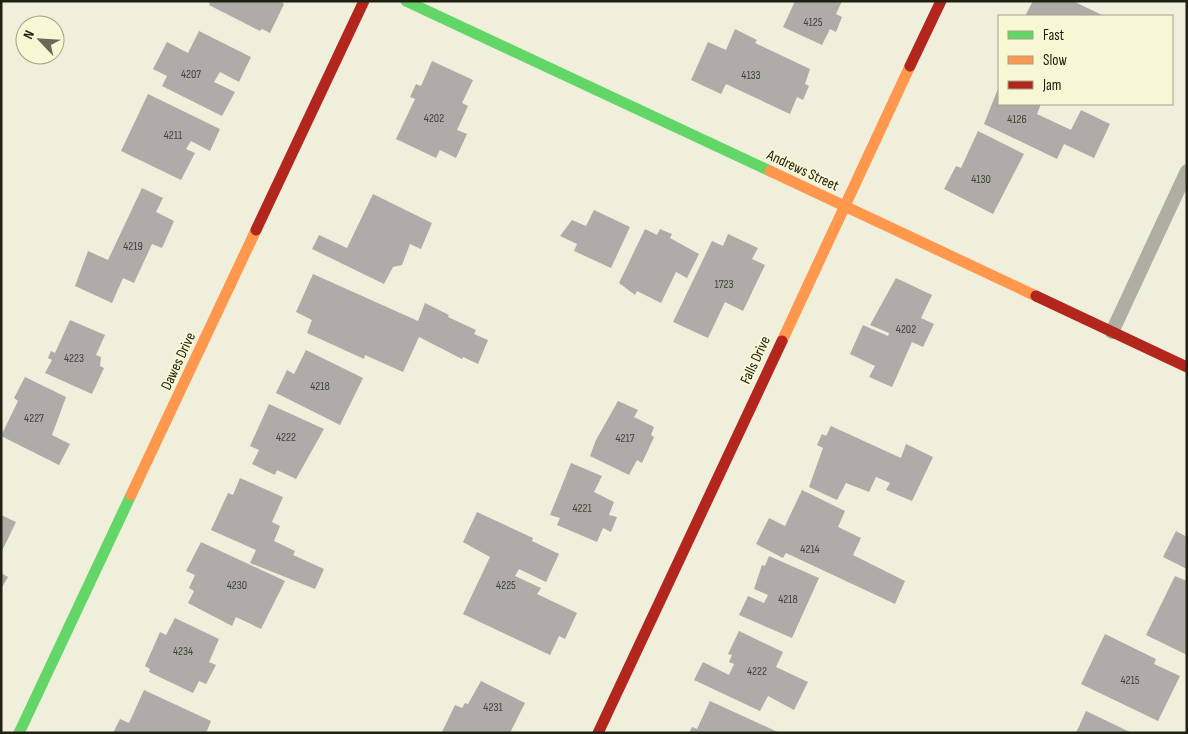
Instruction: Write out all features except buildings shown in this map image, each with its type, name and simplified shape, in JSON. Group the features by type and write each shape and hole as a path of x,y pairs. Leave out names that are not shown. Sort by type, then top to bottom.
{"street":[{"name":"Dawes Drive","path":"19,733 364,1"},
{"name":"Andrews Street","path":"406,1 1187,367"},
{"name":"Falls Drive","path":"598,733 941,1"}],"lane":[{"path":"1112,332 1187,171"}],"traffic: fast":[{"path":"406,1 770,171"},
{"path":"19,733 131,495"}],"traffic: slow":[{"path":"782,341 910,66"},
{"path":"770,171 1036,296"},
{"path":"131,495 256,230"}],"traffic: jam":[{"path":"256,230 364,1"},
{"path":"910,66 941,1"},
{"path":"1036,296 1187,367"},
{"path":"598,733 782,341"}]}
